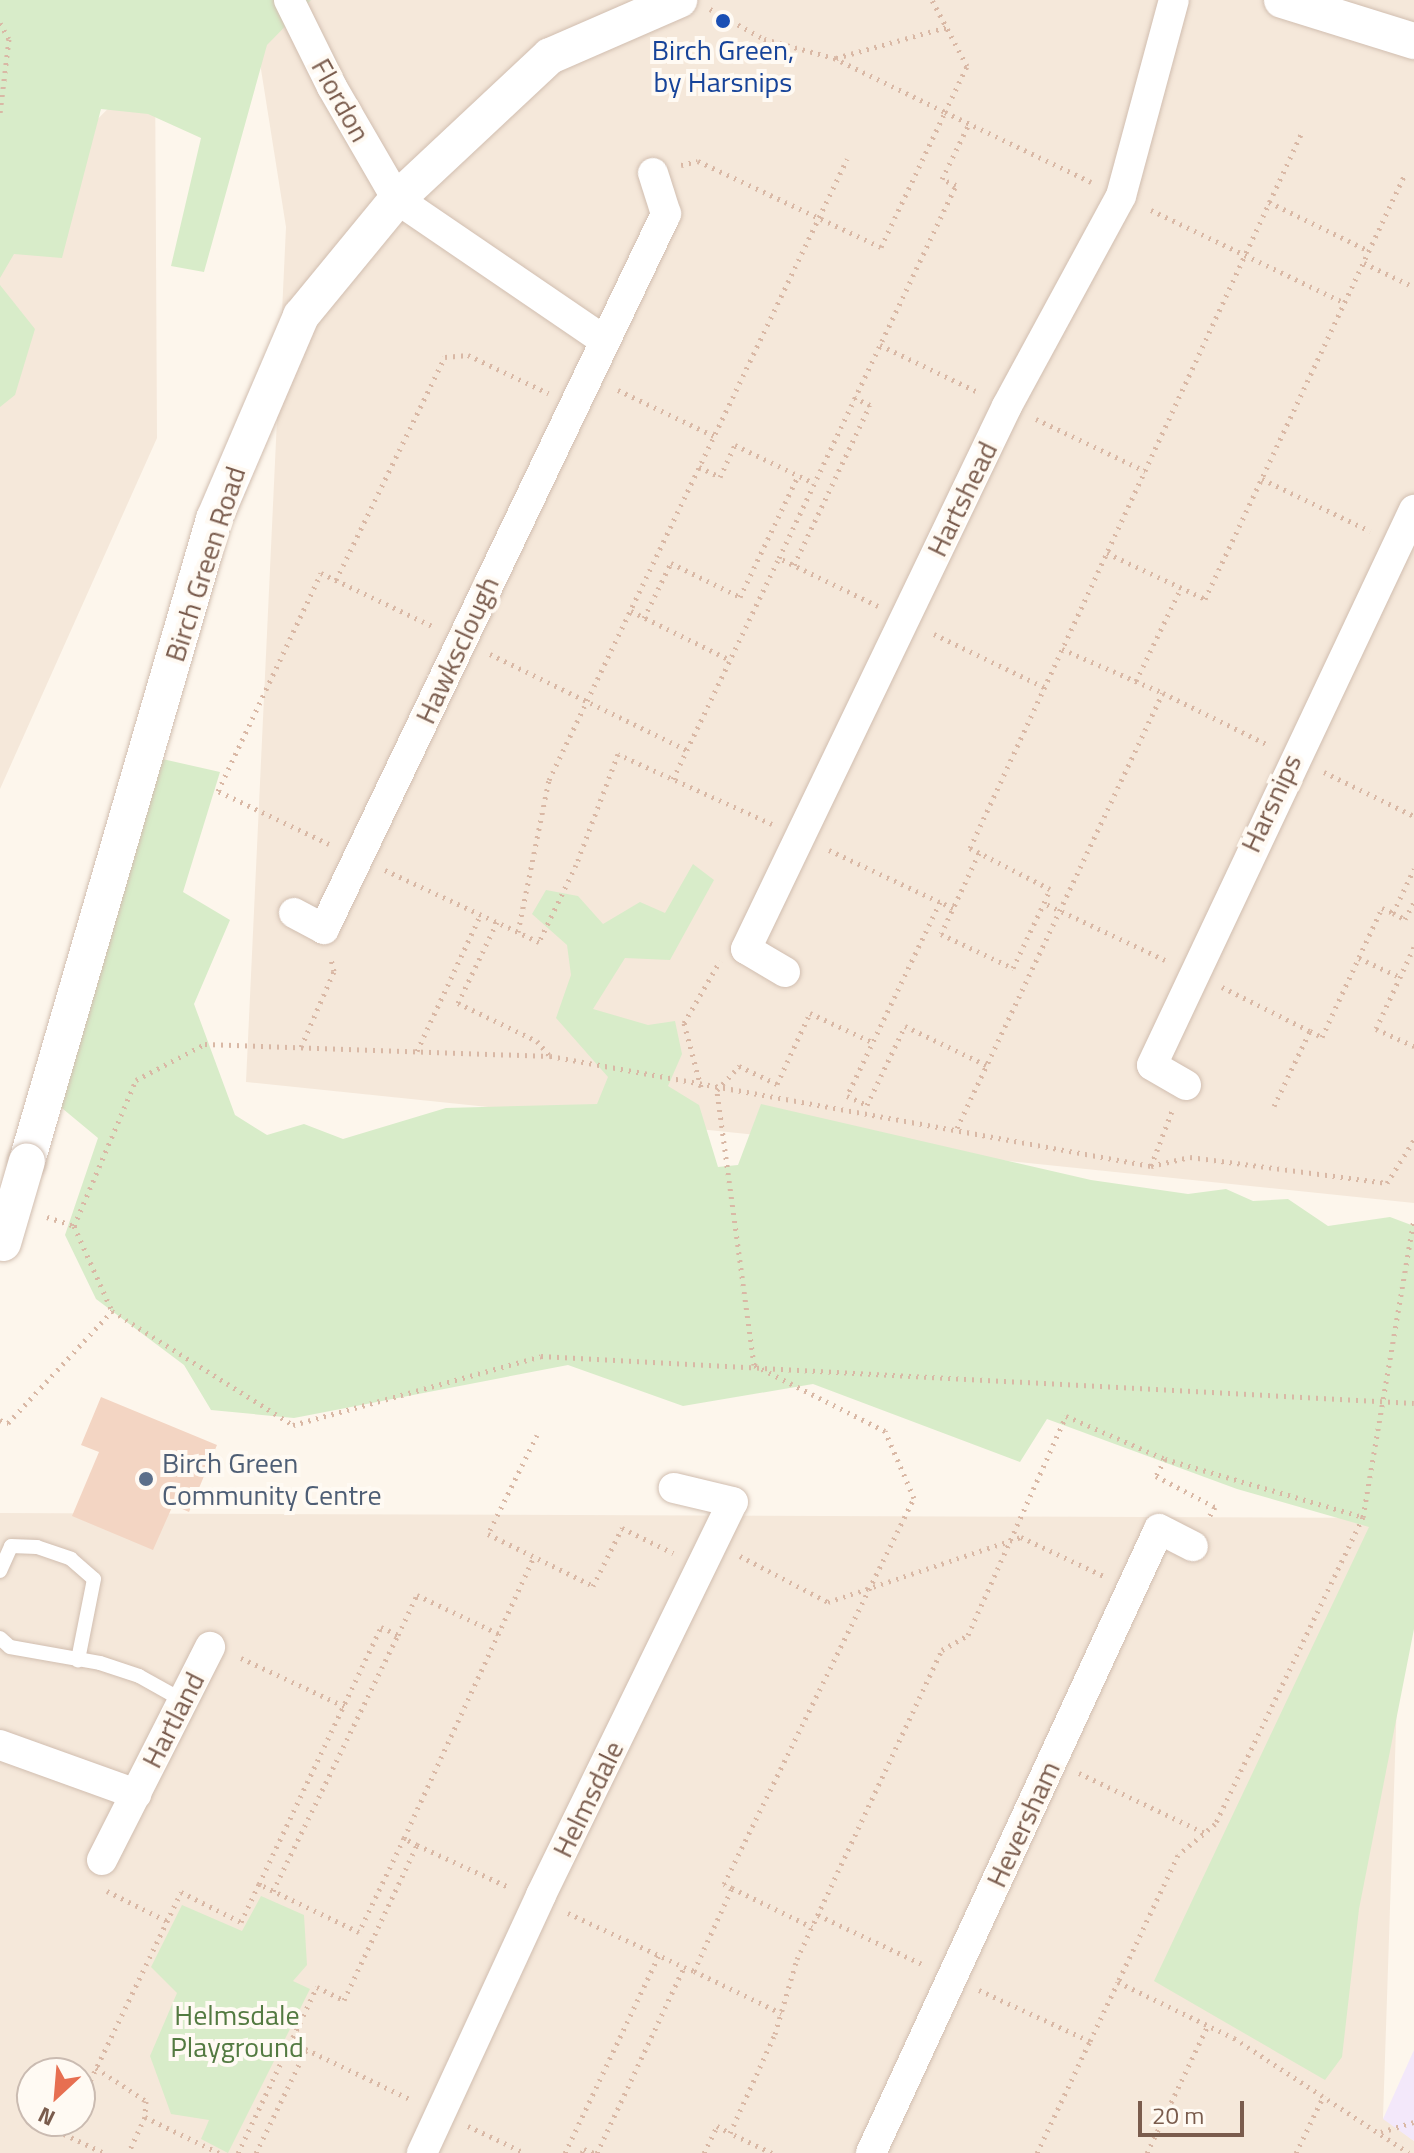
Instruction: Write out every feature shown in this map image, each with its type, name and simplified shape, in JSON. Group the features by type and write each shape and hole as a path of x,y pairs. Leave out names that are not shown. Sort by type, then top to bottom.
{"street":[{"name":"Flordon","path":"289,0 332,87 397,199"},
{"name":"Birch Green Road","path":"2,1248 214,519 301,316 397,199 550,56 679,0"},
{"name":"Hartshead","path":"746,949 1007,406 1121,196 1174,0"},
{"path":"1282,0 1414,41"},
{"name":"Hawksclough","path":"324,929 666,214 653,173"},
{"path":"397,199 604,340"},
{"name":"Harsnips","path":"1186,1085 1152,1065 1191,973 1414,510"},
{"path":"294,913 324,929"},
{"path":"746,949 785,972"},
{"name":"Helmsdale","path":"422,2153 541,1895 733,1502 674,1488"},
{"name":"Heversham","path":"871,2153 1159,1529 1193,1546"},
{"name":"Hartland","path":"102,1860 210,1647"},
{"name":"Hartland","path":"0,1745 136,1794"}],"lane":[{"path":"0,1571 11,1546 37,1547 71,1559 94,1579 78,1660"},
{"path":"0,1638 10,1647 139,1676 182,1700"}],"path":[{"path":"696,0 764,39 834,58 1345,303"},
{"path":"653,173 698,161 881,247 967,66 932,0"},
{"path":"0,23 9,39 0,113"},
{"path":"834,58 947,27"},
{"path":"673,779 956,185 942,179 969,124"},
{"path":"979,853 941,934 1013,968 1050,889 970,848 1302,132"},
{"path":"847,159 549,780 518,932 539,942 576,865 618,754 953,908"},
{"path":"1107,553 1205,599 1404,176"},
{"path":"1269,202 1369,251"},
{"path":"1364,263 1414,287"},
{"path":"880,345 1145,471"},
{"path":"336,580 445,357 468,355 574,405"},
{"path":"619,391 714,436"},
{"path":"794,565 870,405 855,398"},
{"path":"699,467 720,477 735,445 814,483"},
{"path":"644,618 671,563 740,597 798,476"},
{"path":"1262,479 1397,544"},
{"path":"779,558 1044,687"},
{"path":"1136,681 1181,588"},
{"path":"630,611 730,660"},
{"path":"1062,649 1163,693 1414,816"},
{"path":"957,1128 1163,693"},
{"path":"1393,913 1414,869"},
{"path":"867,1105 847,1096 940,902"},
{"path":"1044,903 1322,1037 1382,908 1405,919 1414,902"},
{"path":"417,1051 481,914"},
{"path":"497,922 458,1003 537,1041 550,1056"},
{"path":"301,1047 334,971 324,929"},
{"path":"1414,947 1376,1029 1414,1046"},
{"path":"701,1087 684,1023 714,964 746,949"},
{"path":"1359,958 1400,977"},
{"path":"717,1090 739,1066 777,1084 810,1013 872,1042"},
{"path":"867,1114 867,1105 905,1026 986,1065"},
{"path":"1274,1106 1310,1031"},
{"path":"1414,1140 1387,1183 1190,1157 1151,1166 957,1128 717,1090 550,1056 205,1044 136,1080 74,1226 112,1311 293,1425 541,1356 754,1365 1414,1403"},
{"path":"1151,1166 1158,1137 1186,1085"},
{"path":"717,1090 754,1365"},
{"path":"44,1216 74,1226"},
{"path":"1037,2153 1178,1855 1215,1824 1363,1517 1414,1218"},
{"path":"0,1420 8,1423 112,1311"},
{"path":"754,1365 885,1431 914,1498 724,1884 812,1927"},
{"path":"730,2133 781,2013 812,1927 942,1650 968,1635 1066,1416 1165,1459 1363,1517"},
{"path":"537,1435 488,1534 593,1586 622,1528 708,1556 828,1602 1021,1537 1131,1588"},
{"path":"1165,1459 1156,1476 1215,1507 1193,1546"},
{"path":"259,1884 359,1932 534,1557"},
{"path":"273,1891 417,1595 499,1634"},
{"path":"128,2153 145,2117 146,2101 136,2091 96,2068 181,1892 241,1922 381,1627 398,1635"},
{"path":"249,1661 344,1706"},
{"path":"1052,1760 1205,1833"},
{"path":"238,2153 317,1987 344,2000 417,1845 404,1838"},
{"path":"102,1860 94,1885 167,1921"},
{"path":"694,1971 732,1888"},
{"path":"818,1915 1090,2041"},
{"path":"565,2153 659,1955"},
{"path":"582,2153 595,2153 684,1967 781,2013"},
{"path":"1118,1982 1208,2025 1324,2095 1409,2153"},
{"path":"1147,2153 1208,2025"},
{"path":"290,2042 525,2153"},
{"path":"256,2153 306,2050"},
{"path":"1296,2153 1324,2095"},
{"path":"145,2117 219,2153"},
{"path":"1380,2133 1414,2122"},
{"path":"704,2153 717,2126 772,2153"},
{"path":"70,2137 104,2153"}],"shaded area":[{"path":"250,0 1414,0 1414,1203 246,1082 286,227"},
{"path":"155,62 157,438 0,789 0,216"},
{"path":"0,1513 1403,1518 1383,2118 1414,2141 1414,2153 0,2153"},
{"path":"1414,2050 1414,2141 1383,2119"}],"green space":[{"path":"0,0 311,0 267,45 204,272 171,266 201,138 148,114 101,109 62,258 14,254 0,278"},
{"path":"0,285 35,329 15,395 0,407"},
{"path":"158,758 220,772 183,892 230,920 194,1004 235,1115 267,1135 304,1124 343,1139 446,1108 597,1104 608,1077 556,1018 571,975 567,945 532,914 546,890 578,896 603,924 640,902 665,913 693,864 714,880 670,960 625,958 593,1009 648,1025 675,1021 682,1054 668,1086 699,1105 718,1167 738,1165 761,1104 1091,1180 1188,1194 1226,1189 1253,1201 1288,1199 1328,1226 1390,1217 1414,1226 1414,1629 1359,1909 1342,2057 1325,2080 1154,1981 1369,1527 1237,1489 1047,1419 1020,1462 813,1384 683,1406 568,1365 294,1418 211,1410 184,1365 96,1299 65,1235 98,1138 57,1104"},
{"name":"Helmsdale Playground","path":"261,1896 304,1915 307,1965 293,1981 310,1989 228,2153 201,2139 209,2120 171,2114 150,2056 177,1993 151,1967 182,1905 242,1931"}],"building":[{"name":"Birch Green Community Centre","path":"101,1397 217,1445 189,1512 173,1505 153,1550 72,1516 99,1452 81,1445"}],"place":[{"name":"Birch Green, by Harsnips","path":"723,21"},
{"name":"Birch Green Community Centre","path":"146,1479"}]}
